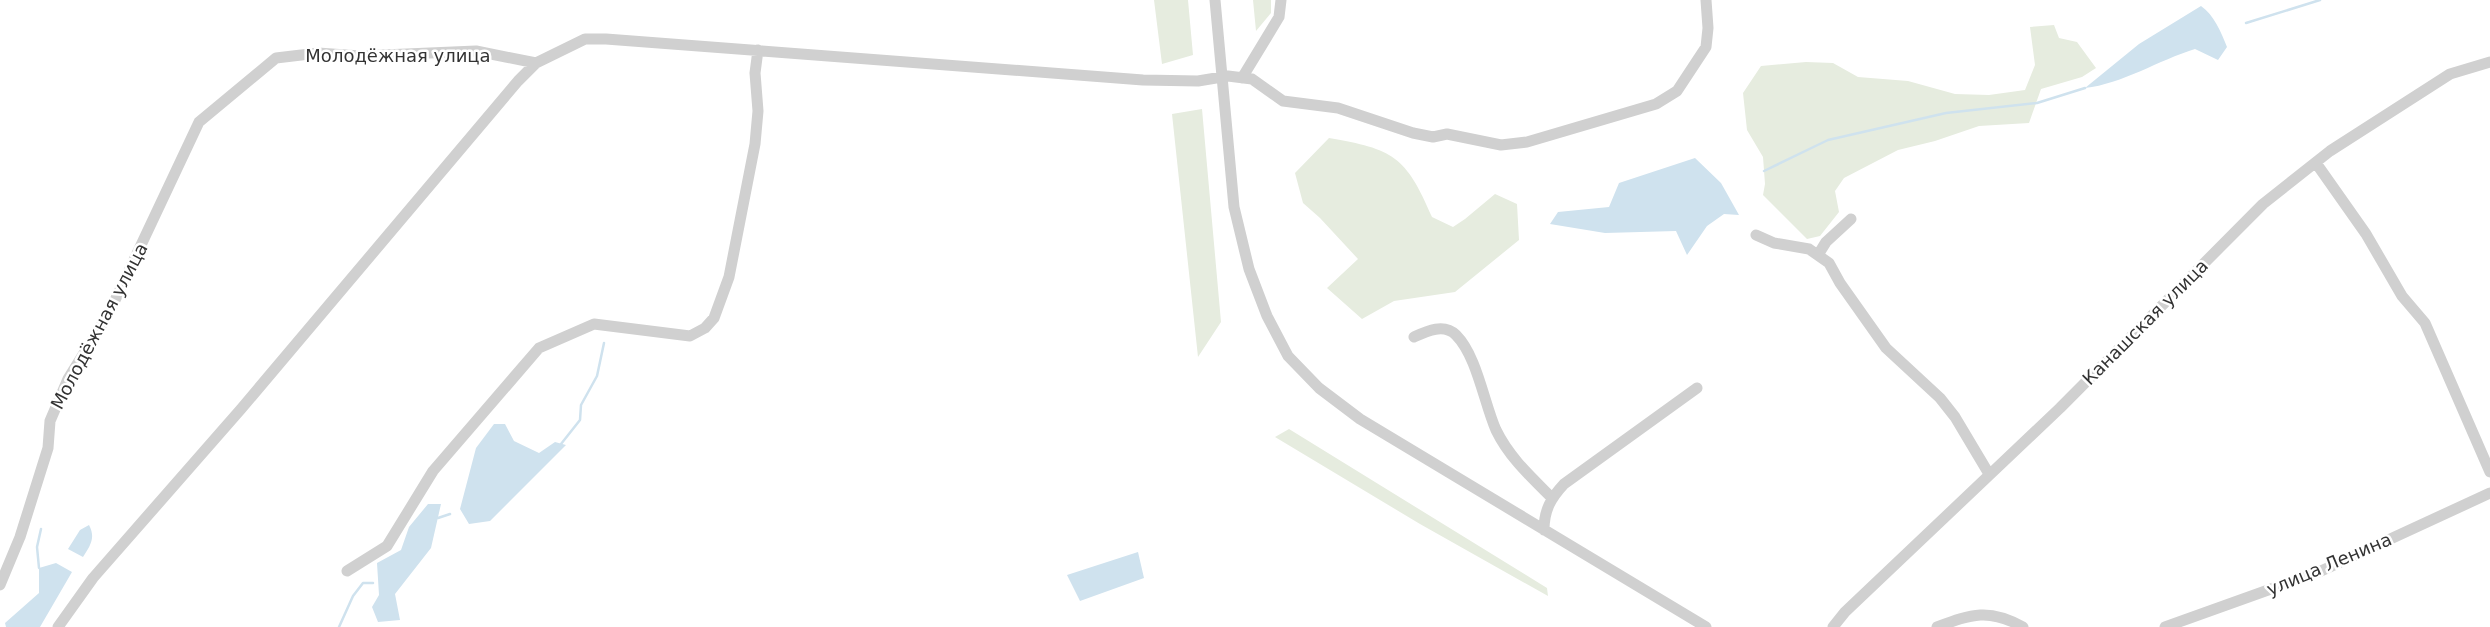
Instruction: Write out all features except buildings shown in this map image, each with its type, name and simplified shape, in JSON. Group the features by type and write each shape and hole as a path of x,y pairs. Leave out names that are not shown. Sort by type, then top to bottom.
{"street":[{"path":"1215,0 1234,207 1249,269 1267,316 1288,356 1318,388 1360,420 1706,627"},
{"path":"1242,78 1279,17 1280,0"},
{"path":"58,627 93,578 242,409 518,81 536,63 584,39 758,50 1143,80 1198,81 1228,76 1252,79 1283,101 1338,108 1413,133 1433,137 1447,134 1501,145 1527,142 1656,104 1677,91 1706,48 1708,28 1706,0"},
{"path":"347,571 387,546 433,471 539,348 594,324 690,336 705,328 714,318 729,277 754,144 758,111 755,73 758,50"},
{"name":"Молодёжная улица","path":"0,585 20,538 48,448 50,421 68,379 109,313 199,122 276,58 318,53 360,56 476,51 536,63"},
{"name":"Канашская улица","path":"1833,627 1845,612 2060,408 2264,204 2330,151 2450,74 2490,62"},
{"path":"2316,163 2366,234 2402,296 2426,323 2490,472"},
{"path":"1818,255 1826,242 1851,219"},
{"path":"1756,235 1774,243 1809,250 1829,263 1840,283 1886,348 1940,398 1955,417 1989,474"},
{"path":"1414,337 1431,329 1446,330 1456,335 1471,360 1503,443 1516,461 1552,498"},
{"path":"1544,530 1544,514 1552,498 1564,484 1698,388"},
{"name":"улица Ленина","path":"2165,627 2320,571 2490,493"},
{"path":"1937,627 1969,615 1994,614 2023,627"}],"shaded area":[{"path":"1154,0 1188,0 1193,55 1162,64"},
{"path":"1253,0 1271,0 1271,13 1256,31"},
{"path":"2054,25 2059,38 2077,42 2096,68 2082,77 2041,89 2029,123 1979,126 1935,141 1898,150 1844,178 1835,191 1839,212 1820,236 1807,239 1763,195 1765,184 1763,157 1747,130 1743,93 1761,66 1806,62 1833,63 1858,77 1908,81 1955,94 1989,95 2025,90 2035,65 2030,27"},
{"path":"1202,109 1221,322 1198,357 1172,114"},
{"path":"1329,138 1368,146 1395,159 1414,180 1432,217 1453,227 1495,194 1517,204 1519,240 1455,292 1394,301 1362,319 1327,288 1358,259 1320,218 1303,203 1295,173"},
{"path":"1289,429 1547,588 1548,596 1420,524 1275,437"}],"water":[{"path":"2201,6 2220,30 2227,47 2218,60 2195,49 2113,82 2085,88 2139,44"},
{"path":"1695,158 1721,183 1739,215 1724,214 1707,226 1687,255 1676,231 1605,233 1550,224 1558,212 1609,207 1619,183"},
{"path":"494,424 505,424 514,441 539,453 555,442 566,445 490,521 469,524 460,509 476,448"},
{"path":"428,504 441,504 431,548 395,594 400,620 378,622 372,607 379,595 377,563 401,550 409,527"},
{"path":"89,525 92,538 83,557 68,549 80,530"},
{"path":"1138,552 1144,578 1080,601 1067,575"},
{"path":"56,563 72,572 40,627 6,627 5,623 39,593 39,568"}],"waterway":[{"path":"2246,23 2320,0"},
{"path":"1764,171 1828,140 1946,113 2037,103 2085,88"},
{"path":"561,444 580,420 581,405 597,376 604,343"},
{"path":"438,518 450,514"},
{"path":"39,568 37,547 41,529"},
{"path":"339,627 353,596 363,583 373,583"}]}
